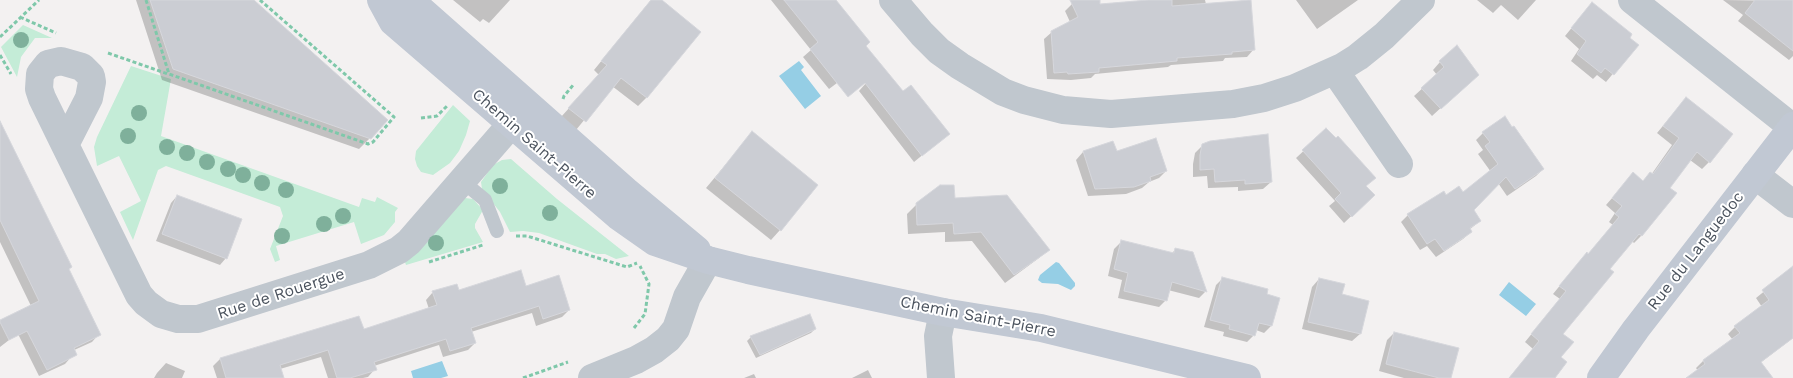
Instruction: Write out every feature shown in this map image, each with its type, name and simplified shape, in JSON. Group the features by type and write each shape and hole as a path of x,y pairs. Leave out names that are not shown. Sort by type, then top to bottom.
{"main road":[{"name":"Chemin Saint-Pierre","path":"381,0 393,22 618,216 655,242 708,260 748,270 943,312 1041,328 1209,373 1247,378"},
{"name":"Chemin Saint-Pierre","path":"410,0 626,191 708,260"},
{"name":"Rue du Languedoc","path":"1601,378 1636,329 1792,126"}],"street":[{"path":"893,0 939,51 1003,92 1024,100 1064,110 1111,114 1233,104 1264,98 1295,88 1335,71 1358,57 1384,36 1421,0"},
{"path":"1632,0 1792,126"},
{"path":"1335,71 1399,164"},
{"name":"Rue de Rouergue","path":"65,145 139,295 161,314 178,319 198,319 207,318 381,260 399,250 409,242 512,125 528,104"},
{"path":"1755,175 1793,204"},
{"path":"584,369 636,360 654,350 668,339 678,324 687,297 708,260"},
{"path":"941,378 938,336 943,312"}],"lane":[{"path":"462,181 485,200 498,236"}],"path":[{"path":"0,37 39,0"},
{"path":"146,0 169,74"},
{"path":"104,52 368,144 373,142 394,117 260,0"},
{"path":"563,102 564,96 574,84"},
{"path":"421,118 437,116 450,104"},
{"path":"428,262 498,236 527,236 626,267 639,262 649,284 645,314 634,329"},
{"path":"524,378 584,369"}],"green space":[{"path":"23,25 52,38 35,38 21,57 17,77 1,47"},
{"path":"131,66 171,79 161,136 359,207 362,198 375,202 377,197 398,208 395,212 395,222 384,235 361,244 354,222 276,246 280,260 275,262 270,249 283,216 280,207 166,166 158,170 133,240 120,212 141,201 119,156 97,166 94,147"},
{"path":"453,105 470,121 459,151 450,163 433,175 421,172 415,159 416,151"},
{"path":"511,159 557,199 629,256 616,259 539,233 510,232 500,212 482,189 481,182 493,165 502,160"},
{"path":"465,198 473,199 483,210 475,224 475,228 483,242 406,265 405,262"}],"water":[{"path":"799,61 804,67 801,70 821,96 805,109 779,76"},
{"path":"1056,262 1059,263 1075,283 1071,290 1058,284 1042,283 1038,280 1040,275"},
{"path":"1509,282 1536,304 1526,316 1499,295"},
{"path":"442,361 448,376 441,378 413,378 411,371"}],"building":[{"path":"150,0 254,0 388,120 371,139 173,69"},
{"path":"651,0 662,0 701,32 647,98 621,78 586,122 568,108 607,65 601,61"},
{"path":"784,0 836,0 870,42 866,46 903,91 911,85 950,134 922,156 865,83 848,97 810,49 818,42"},
{"path":"1070,0 1100,0 1100,4 1172,0 1172,6 1251,0 1255,50 1232,52 1232,54 1177,58 1177,61 1099,68 1099,72 1054,73 1051,31 1078,17"},
{"path":"1755,0 1793,0 1793,51 1745,13"},
{"path":"1592,2 1632,34 1630,38 1639,45 1614,75 1605,68 1601,73 1577,54 1586,41 1571,28"},
{"path":"1457,45 1479,75 1441,109 1421,88 1444,67 1439,61"},
{"path":"1686,97 1733,134 1710,163 1697,152 1670,188 1677,193 1642,236 1639,234 1610,269 1614,272 1563,334 1574,342 1561,357 1567,362 1555,378 1509,378 1539,341 1531,334 1566,291 1559,286 1619,217 1615,214 1622,206 1612,198 1633,172 1643,181 1650,172 1653,174 1679,138 1663,126"},
{"path":"1505,116 1544,169 1515,189 1506,177 1474,210 1481,221 1470,228 1472,232 1444,251 1435,239 1427,244 1407,214 1444,191 1446,195 1459,186 1463,192 1498,164 1485,146 1490,142 1482,132"},
{"path":"0,121 72,267 69,269 101,335 74,348 77,355 47,370 27,331 9,340 0,322 0,320 39,301 0,220"},
{"path":"1326,128 1336,138 1338,136 1376,178 1366,186 1375,195 1352,217 1335,199 1341,193 1302,150"},
{"path":"752,131 818,185 781,231 715,178"},
{"path":"1268,134 1272,182 1245,184 1245,180 1215,182 1214,169 1200,170 1202,144 1210,141"},
{"path":"1156,138 1167,171 1150,177 1151,181 1134,187 1095,189 1083,151 1113,141 1117,151"},
{"path":"940,185 954,185 955,198 1007,195 1050,250 1014,275 981,232 954,234 953,223 917,225 916,203"},
{"path":"177,195 242,219 227,259 162,234"},
{"path":"1121,240 1174,253 1175,248 1193,252 1207,292 1172,282 1167,301 1124,291 1128,273 1114,269"},
{"path":"1793,266 1793,338 1761,362 1773,378 1686,378 1705,364 1703,360 1740,333 1734,326 1769,300 1762,290"},
{"path":"521,270 526,286 559,275 570,310 543,319 539,306 471,328 476,343 450,351 446,339 374,362 377,370 350,378 337,378 328,350 280,365 284,378 226,378 220,358 359,316 364,329 437,305 432,291 457,284 459,290"},
{"path":"1222,277 1268,289 1267,294 1280,298 1272,326 1259,323 1255,336 1229,329 1230,325 1210,320"},
{"path":"1319,278 1345,284 1342,294 1369,301 1361,334 1308,322"},
{"path":"810,314 816,329 760,355 750,336"},
{"path":"1394,332 1459,348 1451,378 1439,378 1386,364"}]}
